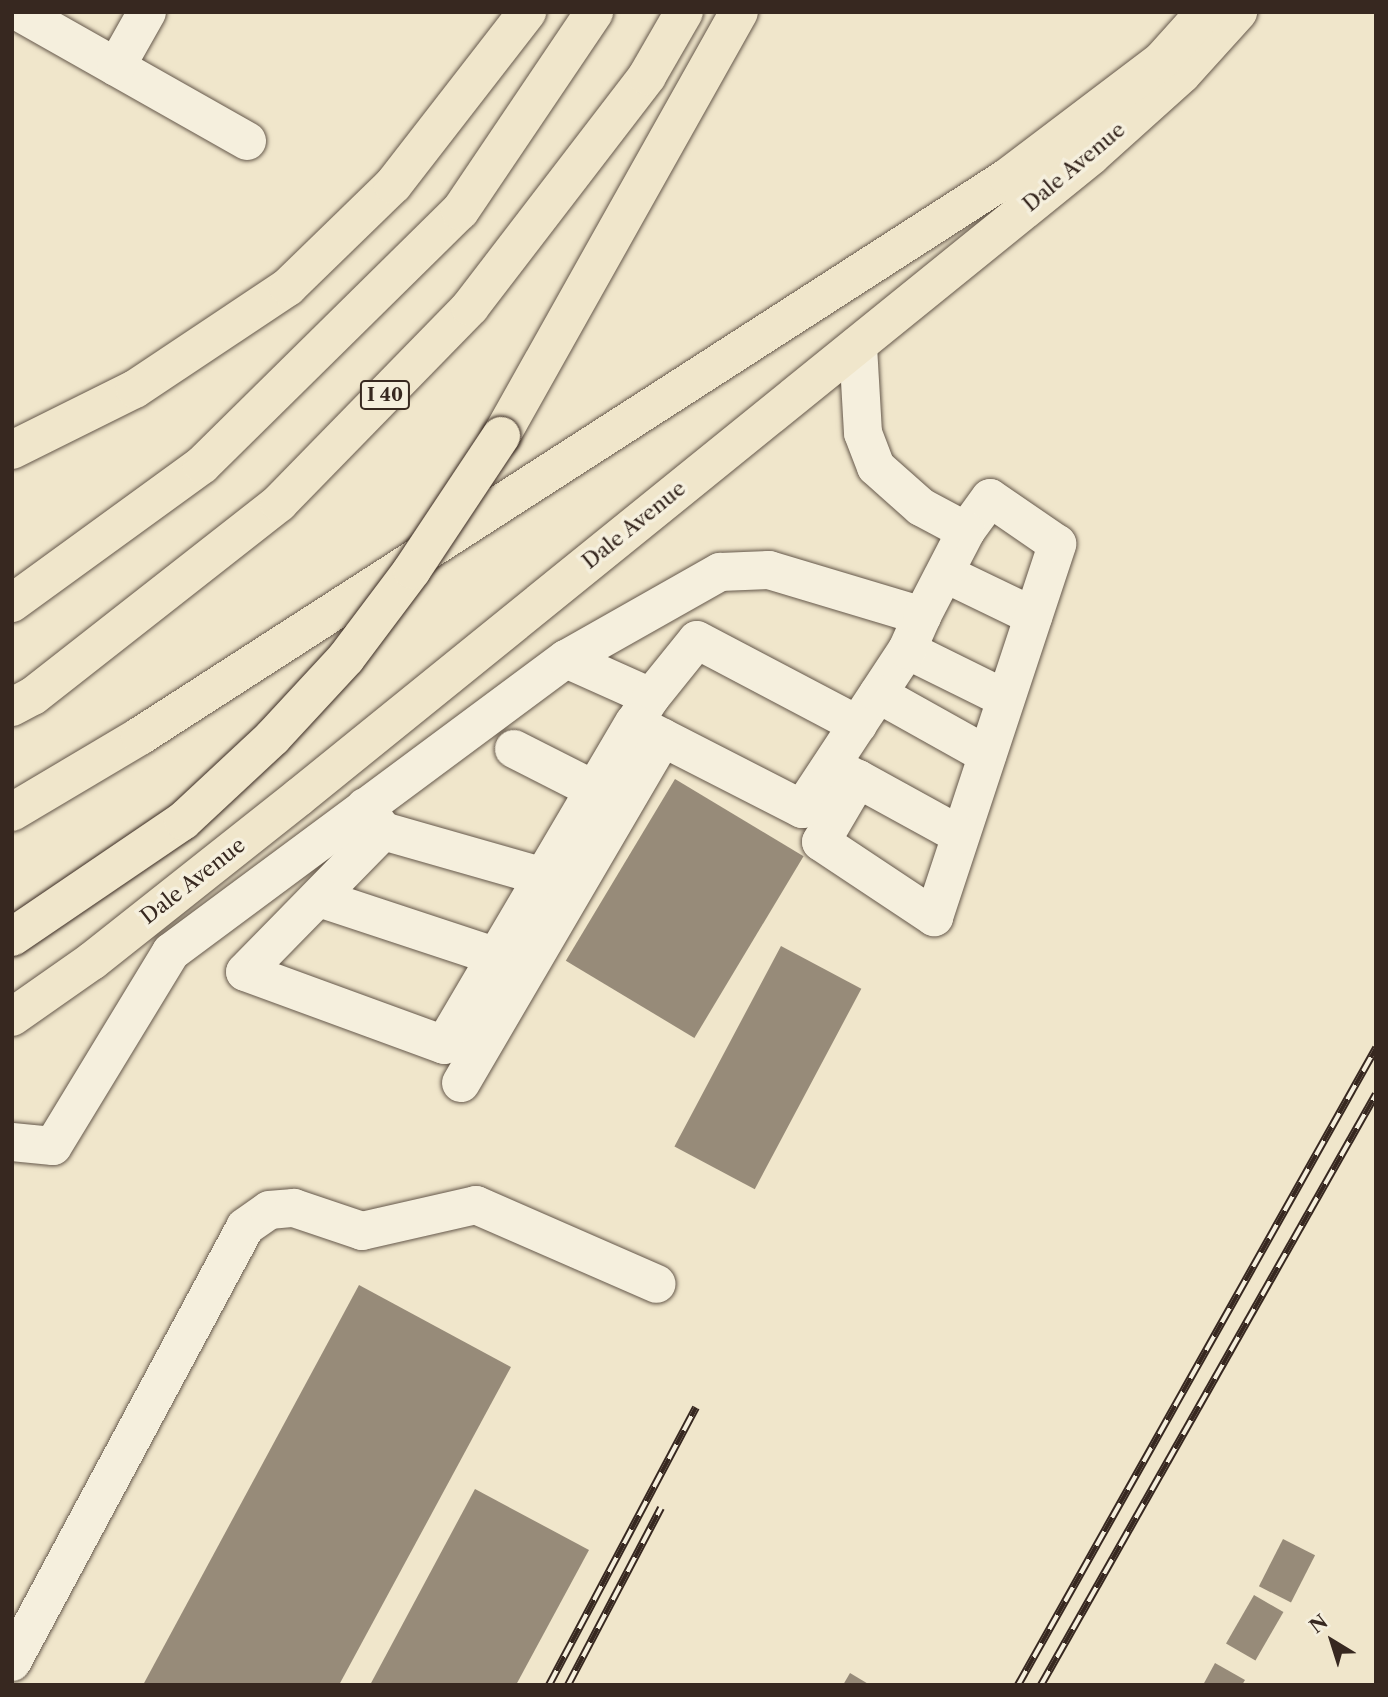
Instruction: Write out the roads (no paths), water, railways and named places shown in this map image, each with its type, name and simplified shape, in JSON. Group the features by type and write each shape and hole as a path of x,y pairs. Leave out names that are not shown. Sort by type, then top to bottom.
{"main road":[{"path":"12,450 135,389 288,287 393,185 527,12"},
{"path":"12,603 202,464 460,211 594,12"},
{"name":"I 40","path":"12,707 33,696 279,503 461,317 647,76 684,12"},
{"path":"12,937 183,821 272,738 345,658 412,570 501,436 739,12"},
{"path":"12,812 140,736 1008,177 1162,60 1205,12"},
{"name":"Dale Avenue","path":"12,1017 92,961 277,814 1091,156 1182,74 1238,12"}],"street":[{"path":"19,12 247,141"},
{"path":"116,67 146,12"},
{"path":"858,345 863,433 876,467 921,508 966,531"},
{"path":"990,498 1057,544 934,917 821,842 868,710 915,633 946,574 966,531 990,498"},
{"path":"12,1142 53,1146 172,952 374,819 566,659 720,572 769,570 915,633 1006,699"},
{"path":"946,574 1033,616"},
{"path":"461,1083 649,719 696,640 987,755"},
{"path":"566,659 649,719 802,809 845,773"},
{"path":"374,819 318,898 245,972 444,1045 591,788 649,719"},
{"path":"514,749 591,788"},
{"path":"845,773 960,835"},
{"path":"374,819 541,876"},
{"path":"318,898 494,956"},
{"path":"12,1662 245,1227 269,1210 294,1208 362,1231 476,1205 657,1284"},
{"path":"12,1671 14,1685"}],"railway":[{"path":"1018,1685 1376,1048"},
{"path":"1041,1685 1376,1094"},
{"path":"549,1685 696,1407"},
{"path":"568,1685 661,1508"}]}
